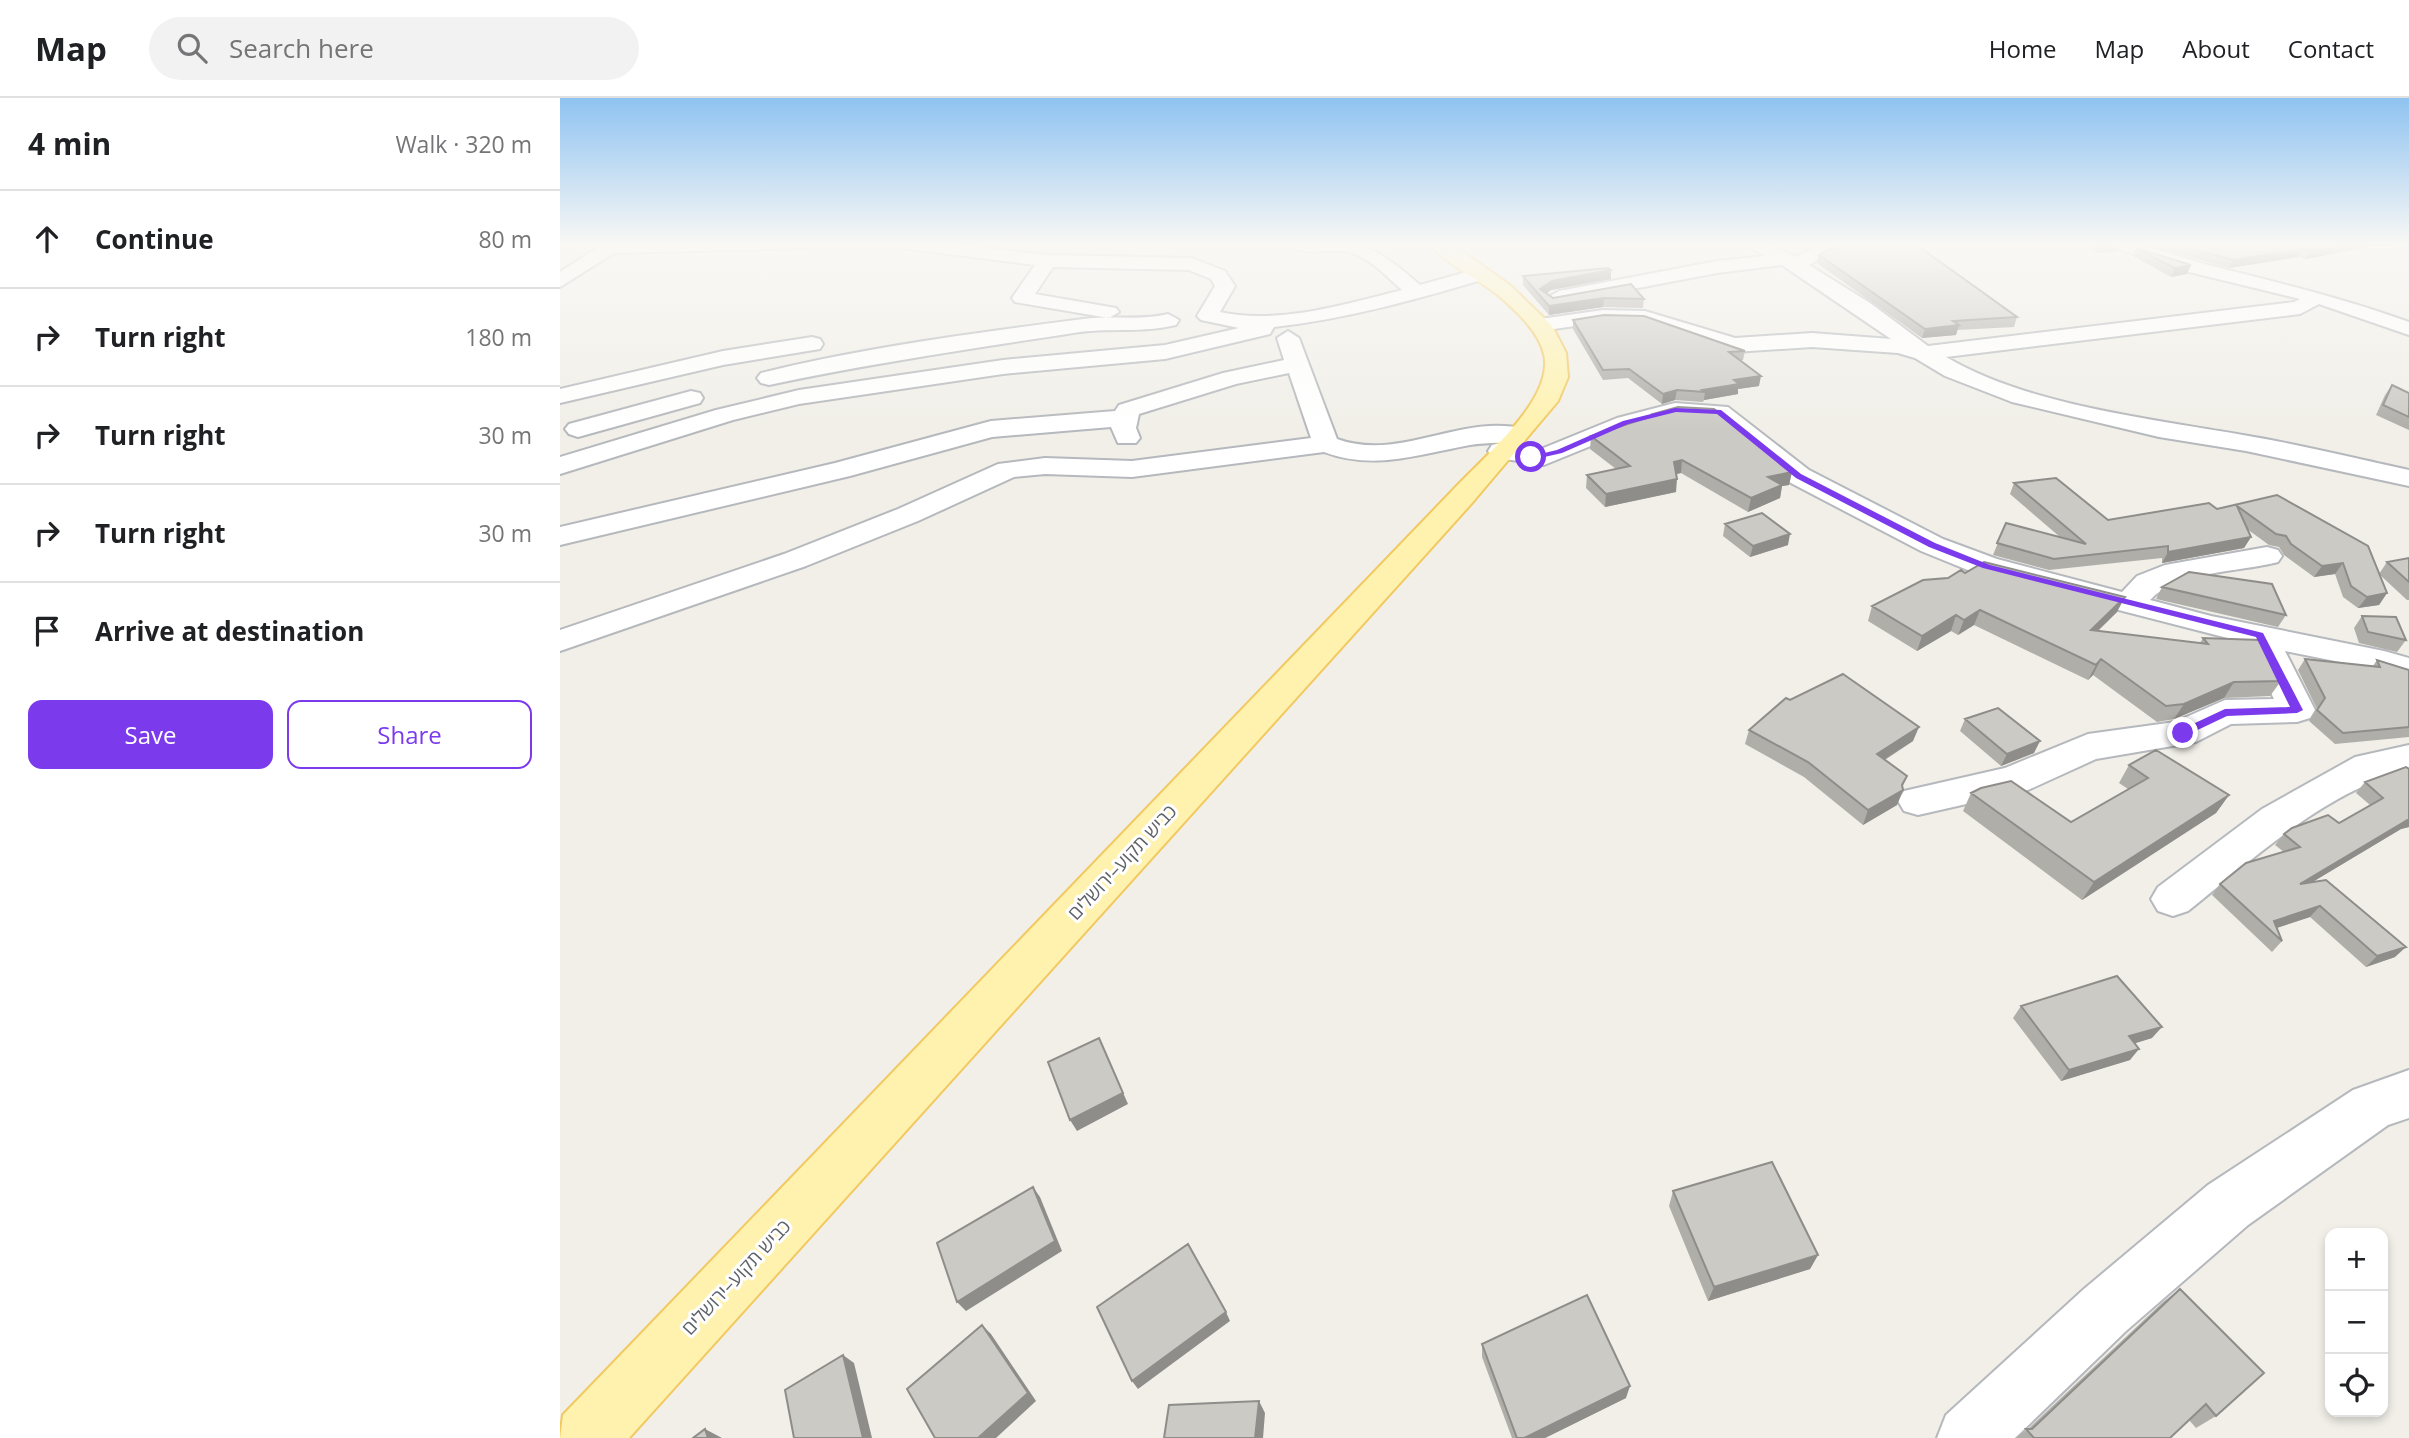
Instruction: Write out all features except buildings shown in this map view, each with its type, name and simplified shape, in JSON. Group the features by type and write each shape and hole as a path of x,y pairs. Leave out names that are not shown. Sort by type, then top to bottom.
{"main road":[{"name":"כביש תקוע–ירושלים","path":"586,1438 1461,498 1547,400 1557,376 1558,359 1552,341 1519,306"}],"street":[{"path":"1068,306 1168,320"},
{"path":"1208,316 1214,306"},
{"path":"745,384 858,359 1087,325 1149,325 1208,316 1222,322 1274,321 1354,306"},
{"path":"1530,315 1567,306"},
{"path":"1861,306 1923,353 1953,371 2046,403 2159,429 2246,443 2409,478"},
{"path":"1530,315 1645,317 1734,345 1812,340 1868,342 1900,346 1923,353 2287,310 2304,306"},
{"path":"2341,306 2409,329"},
{"path":"1003,315 1077,307"},
{"path":"1274,321 1297,363 1326,444"},
{"path":"560,466 725,415 799,397 1003,367 1165,352 1262,329 1274,321"},
{"path":"560,396 723,358 839,340"},
{"path":"1156,466 1133,451 1123,428 1128,410 1230,377 1297,363"},
{"path":"578,429 707,394"},
{"path":"560,641 795,560 908,515 1009,470 1045,466 1132,469 1326,444 1345,453 1366,455 1408,451 1473,437 1508,442 1524,456 1544,457 1626,423 1675,410 1719,412 1799,476 1932,545 1986,566 2129,604 2372,658 2409,670"},
{"path":"560,536 840,470 991,429 1126,418"},
{"path":"2129,604 2148,583 2176,572 2267,556"},
{"path":"1918,801 2014,780 2088,747 2183,733 2225,712 2297,710 2260,635"},
{"path":"2173,899 2276,819 2369,766 2409,758"},
{"path":"1969,1438 2105,1310 2228,1205 2371,1107 2409,1094"}],"route":[{"path":"1531,457 1544,457 1560,452 1626,423 1675,410 1719,412 1799,476 1932,545 1986,566 2209,625 2260,635 2297,710 2225,712 2183,733"}]}
